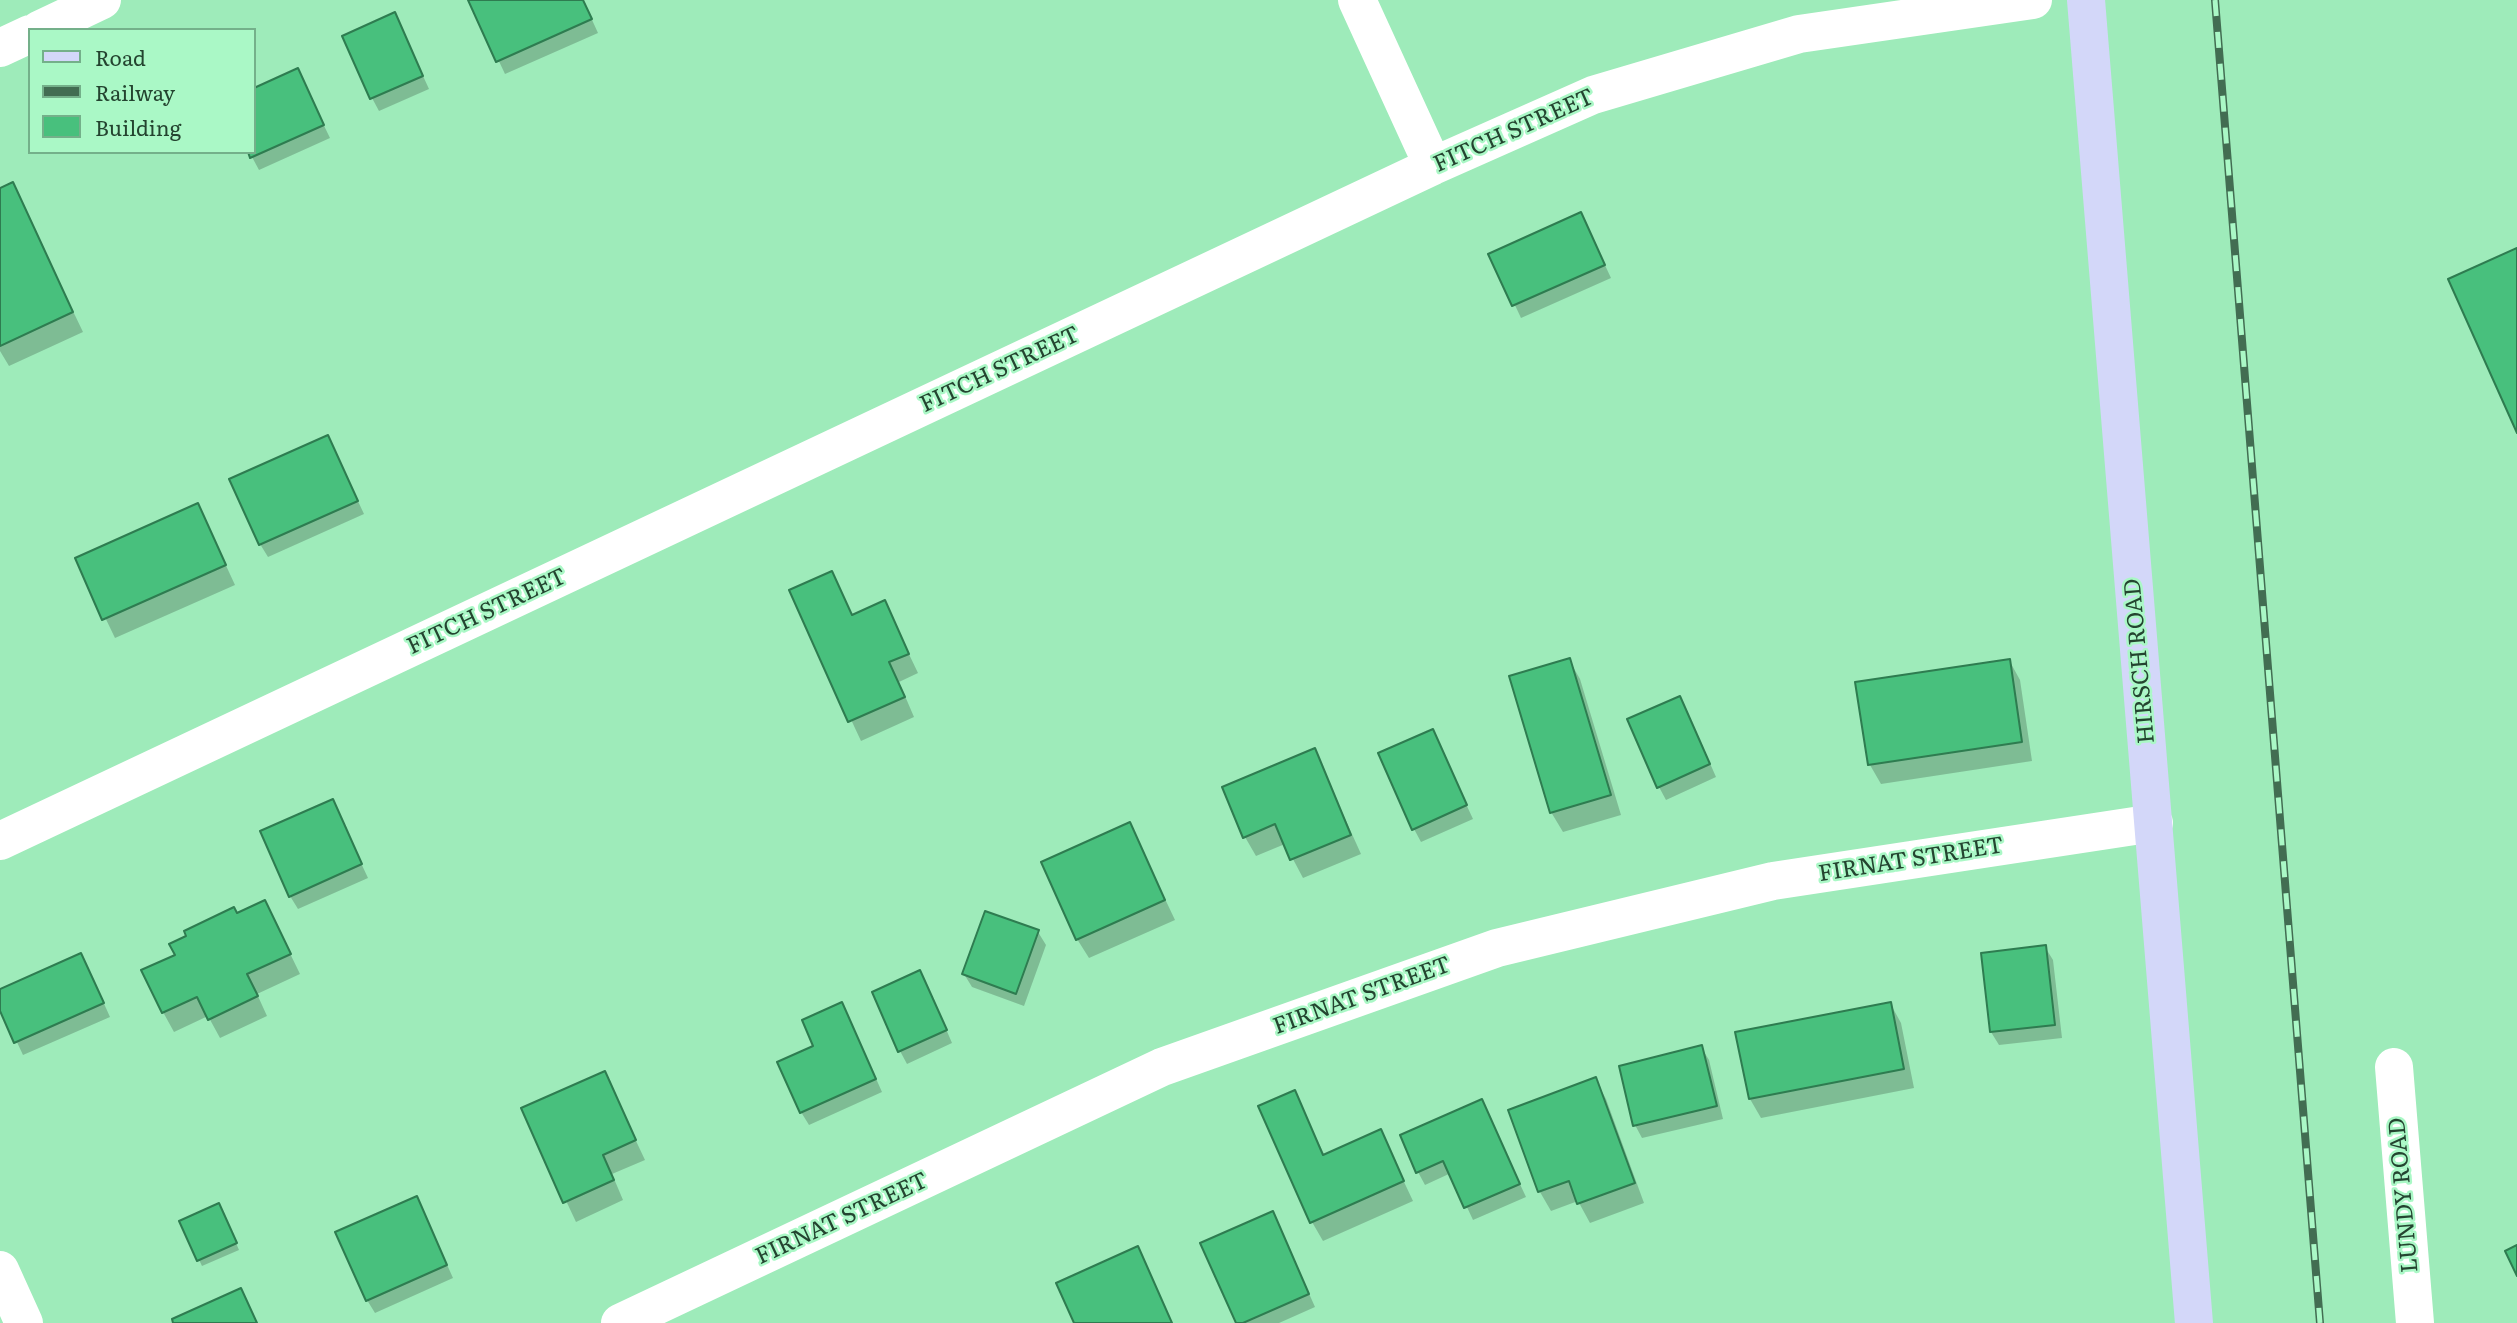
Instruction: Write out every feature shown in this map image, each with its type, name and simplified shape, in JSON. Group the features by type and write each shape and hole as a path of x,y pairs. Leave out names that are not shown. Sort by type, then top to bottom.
{"main road":[{"name":"HIRSCH ROAD","path":"2086,0 2194,1323"}],"street":[{"path":"43,28 102,0"},
{"path":"1357,0 1433,166"},
{"name":"FITCH STREET","path":"0,841 1433,166 1593,95 1798,34 2033,0"},
{"path":"0,48 28,35"},
{"name":"FIRNAT STREET","path":"620,1323 1162,1068 1497,948 1773,881 2154,824"},
{"name":"LUNDY ROAD","path":"2394,1067 2415,1323"},
{"path":"0,1270 24,1323"}],"building":[{"path":"468,0 583,0 592,19 496,62"},
{"path":"395,12 423,76 370,99 342,36"},
{"path":"298,68 324,125 250,158 249,154 256,154 256,87"},
{"path":"13,182 73,312 0,346 0,188"},
{"path":"1581,212 1605,265 1512,306 1488,254"},
{"path":"2517,248 2517,433 2448,279"},
{"path":"328,435 358,501 259,545 229,479"},
{"path":"198,503 226,565 102,620 75,558"},
{"path":"832,571 852,615 885,600 909,654 889,662 905,697 848,722 789,590"},
{"path":"1570,658 1611,795 1550,813 1509,676"},
{"path":"2010,659 2022,742 1868,765 1855,682"},
{"path":"1680,696 1710,764 1657,788 1627,719"},
{"path":"1433,729 1467,805 1412,830 1378,753"},
{"path":"1315,748 1351,835 1290,860 1275,824 1243,838 1222,787"},
{"path":"333,799 362,864 289,897 260,831"},
{"path":"1130,822 1165,900 1076,940 1041,862"},
{"path":"265,900 291,954 247,974 258,996 208,1020 197,997 162,1013 141,970 175,955 169,944 186,936 184,931 234,907 237,913"},
{"path":"985,911 1039,930 1016,994 962,974"},
{"path":"2046,945 2055,1025 1990,1032 1981,953"},
{"path":"81,953 104,1003 14,1043 0,1011 0,989"},
{"path":"920,970 947,1030 898,1052 872,992"},
{"path":"842,1002 876,1079 800,1113 777,1062 813,1046 802,1020"},
{"path":"1891,1002 1904,1069 1749,1099 1735,1032"},
{"path":"1702,1045 1717,1106 1633,1126 1619,1066"},
{"path":"605,1071 636,1140 603,1155 614,1180 563,1203 521,1108"},
{"path":"1596,1077 1635,1183 1577,1204 1569,1181 1538,1192 1508,1110"},
{"path":"1295,1090 1323,1155 1381,1129 1404,1181 1310,1223 1258,1106"},
{"path":"1482,1099 1520,1184 1464,1208 1443,1161 1416,1173 1400,1135"},
{"path":"417,1196 447,1265 366,1301 335,1232"},
{"path":"219,1203 237,1243 197,1261 179,1221"},
{"path":"1273,1211 1309,1294 1243,1323 1236,1323 1200,1243"},
{"path":"2517,1245 2517,1276 2505,1251"},
{"path":"1138,1246 1172,1323 1074,1323 1056,1283"},
{"path":"241,1288 257,1323 173,1323 172,1319"}],"railway":[{"path":"2215,0 2320,1323"}]}
